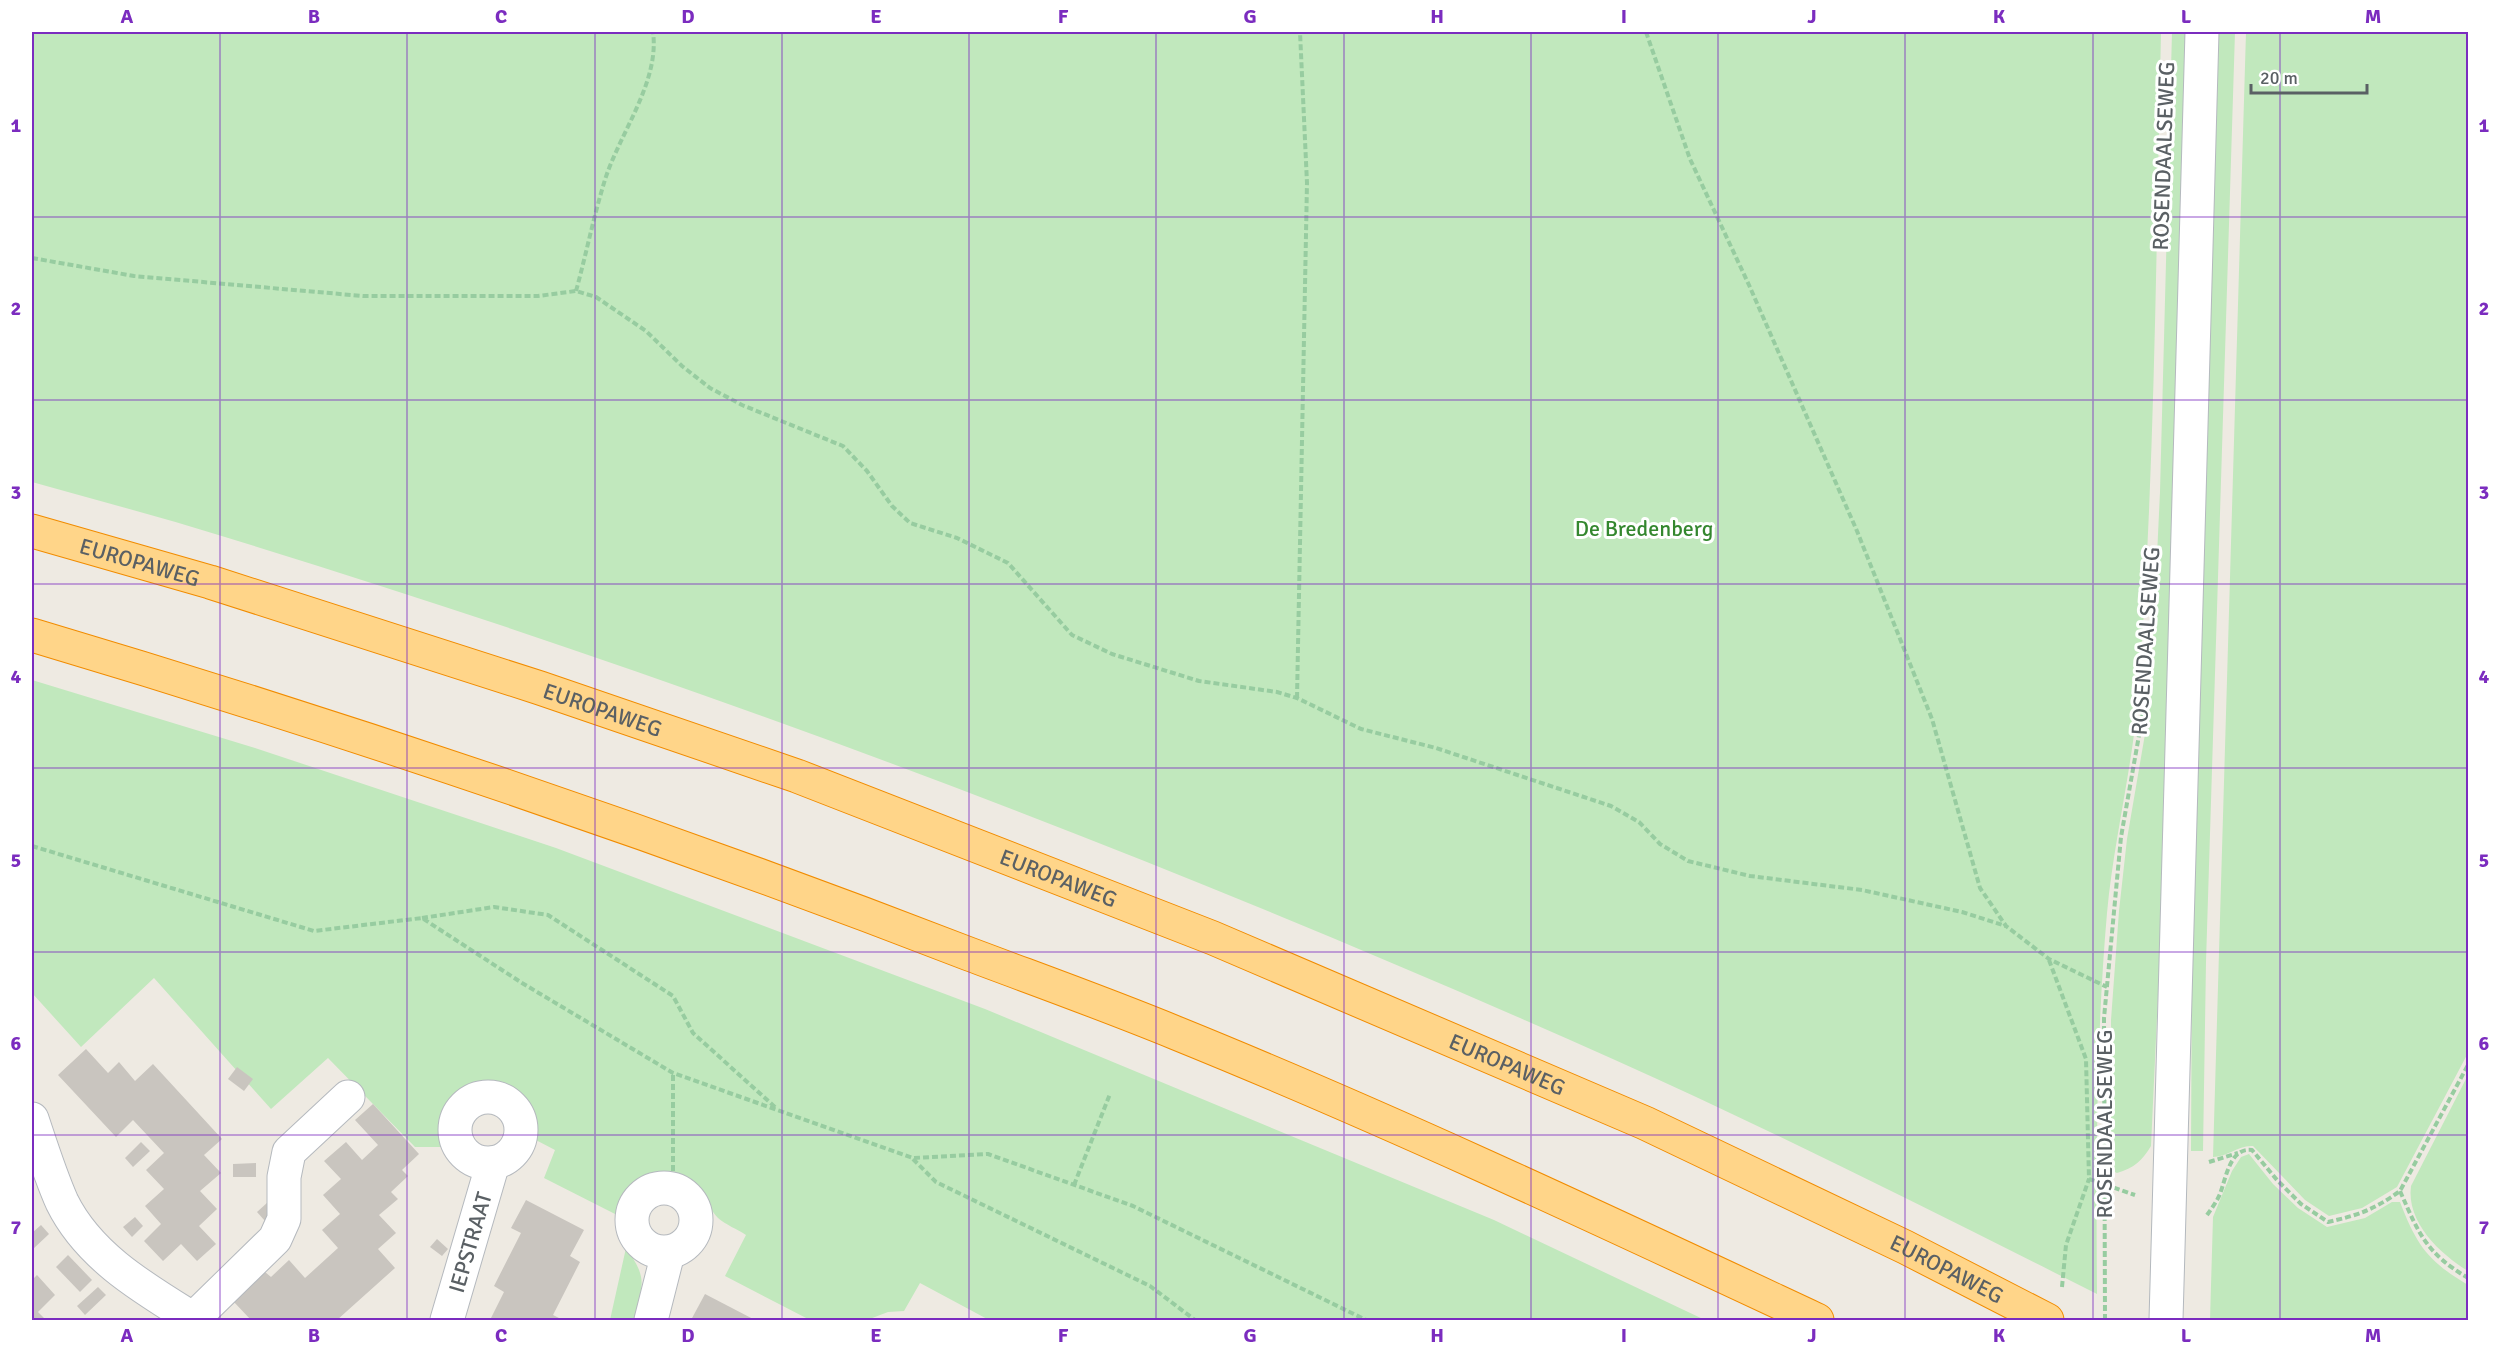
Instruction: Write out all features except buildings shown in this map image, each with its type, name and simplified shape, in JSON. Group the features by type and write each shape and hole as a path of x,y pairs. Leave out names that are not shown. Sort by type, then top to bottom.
{"highway":[{"name":"EUROPAWEG","path":"32,531 244,593 540,688 797,776 1245,952 1645,1123 1905,1247 2047,1320"},
{"path":"32,636 227,693 573,808 845,906 1176,1033 1545,1192 1816,1320"}],"street":[{"name":"ROSENDAALSEWEG","path":"2166,1320 2202,32"},
{"path":"32,1119 63,1203 86,1239 141,1287 193,1320 275,1239 284,1219 285,1177 289,1152 348,1097"},
{"name":"IEPSTRAAT","path":"447,1320 493,1163"},
{"path":"660,1188 673,1189 688,1199 697,1216 696,1229 690,1240 680,1249 668,1253 656,1252 644,1246 636,1237 632,1225 633,1212 638,1200 648,1192 660,1188"},
{"path":"651,1320 668,1253"}],"path":[{"path":"576,291 604,182 647,82 655,45 653,32"},
{"path":"1297,698 1307,183 1300,32"},
{"path":"1646,32 1690,159 1749,285 1857,531 1932,719 1980,888 2006,926 2049,959 2107,987"},
{"path":"32,258 134,276 363,296 538,296 576,291 596,297 646,331 682,366 710,388 742,405 843,446 867,471 892,506 910,523 957,538 1008,563 1072,635 1112,654 1199,681 1276,692 1297,698 1361,729 1436,748 1611,806 1639,822 1659,844 1688,861 1750,876 1862,890 1962,912 2006,926"},
{"name":"ROSENDAALSEWEG","path":"2105,1320 2104,1018 2121,837 2145,702"},
{"path":"32,846 314,931 494,907 548,915 674,996 693,1033 778,1110"},
{"path":"422,918 522,983 673,1074 913,1158 988,1154 1133,1206 1366,1320"},
{"path":"2049,959 2086,1059 2089,1179 2066,1245 2062,1288"},
{"path":"2209,1162 2244,1149 2252,1150 2301,1204 2328,1222 2363,1214 2400,1191 2469,1065"},
{"path":"673,1074 673,1189"},
{"path":"1074,1185 1110,1094"},
{"path":"2207,1215 2219,1196 2226,1172 2238,1153"},
{"path":"913,1158 936,1182 1150,1286 1195,1320"},
{"path":"2089,1179 2169,1206"},
{"path":"2400,1191 2418,1233 2431,1250 2451,1268 2469,1278"}],"green space":[{"name":"De Bredenberg","path":"32,32 2161,32 2154,359 2144,605 2136,714 2110,885 2103,960 2098,1103 2097,1294 1797,1145 1615,1060 1274,914 1102,844 928,777 578,651 225,537 32,482"},
{"path":"2172,32 2187,32 2160,951 2151,1146 2137,1163 2117,1173 2111,1170 2111,1020 2127,839 2150,705 2160,492"},
{"path":"2219,32 2235,32 2206,962 2203,1151 2191,1151 2192,961"},
{"path":"2246,32 2468,32 2468,1053 2397,1187 2362,1208 2329,1216 2305,1200 2253,1146 2213,1157"},
{"path":"32,680 255,748 556,848 985,1009 1494,1220 1705,1320 989,1320 920,1283 904,1311 888,1312 867,1320 810,1320 725,1276 746,1235 718,1218 700,1189 691,1181 679,1176 668,1175 646,1180 628,1195 617,1215 544,1178 555,1150 532,1138 529,1117 519,1101 504,1091 487,1086 469,1089 455,1099 445,1118 443,1147 415,1147 328,1058 271,1109 154,978 81,1047 32,993"},
{"path":"2468,1075 2468,1271 2447,1256 2427,1236 2414,1212 2411,1186"},
{"path":"2249,1154 2273,1184 2298,1208 2327,1227 2365,1218 2392,1202 2400,1202 2412,1230 2425,1251 2443,1268 2468,1285 2468,1320 2210,1320 2213,1217 2232,1171 2241,1157"},
{"path":"626,1248 641,1275 641,1290 634,1320 610,1320"}]}
